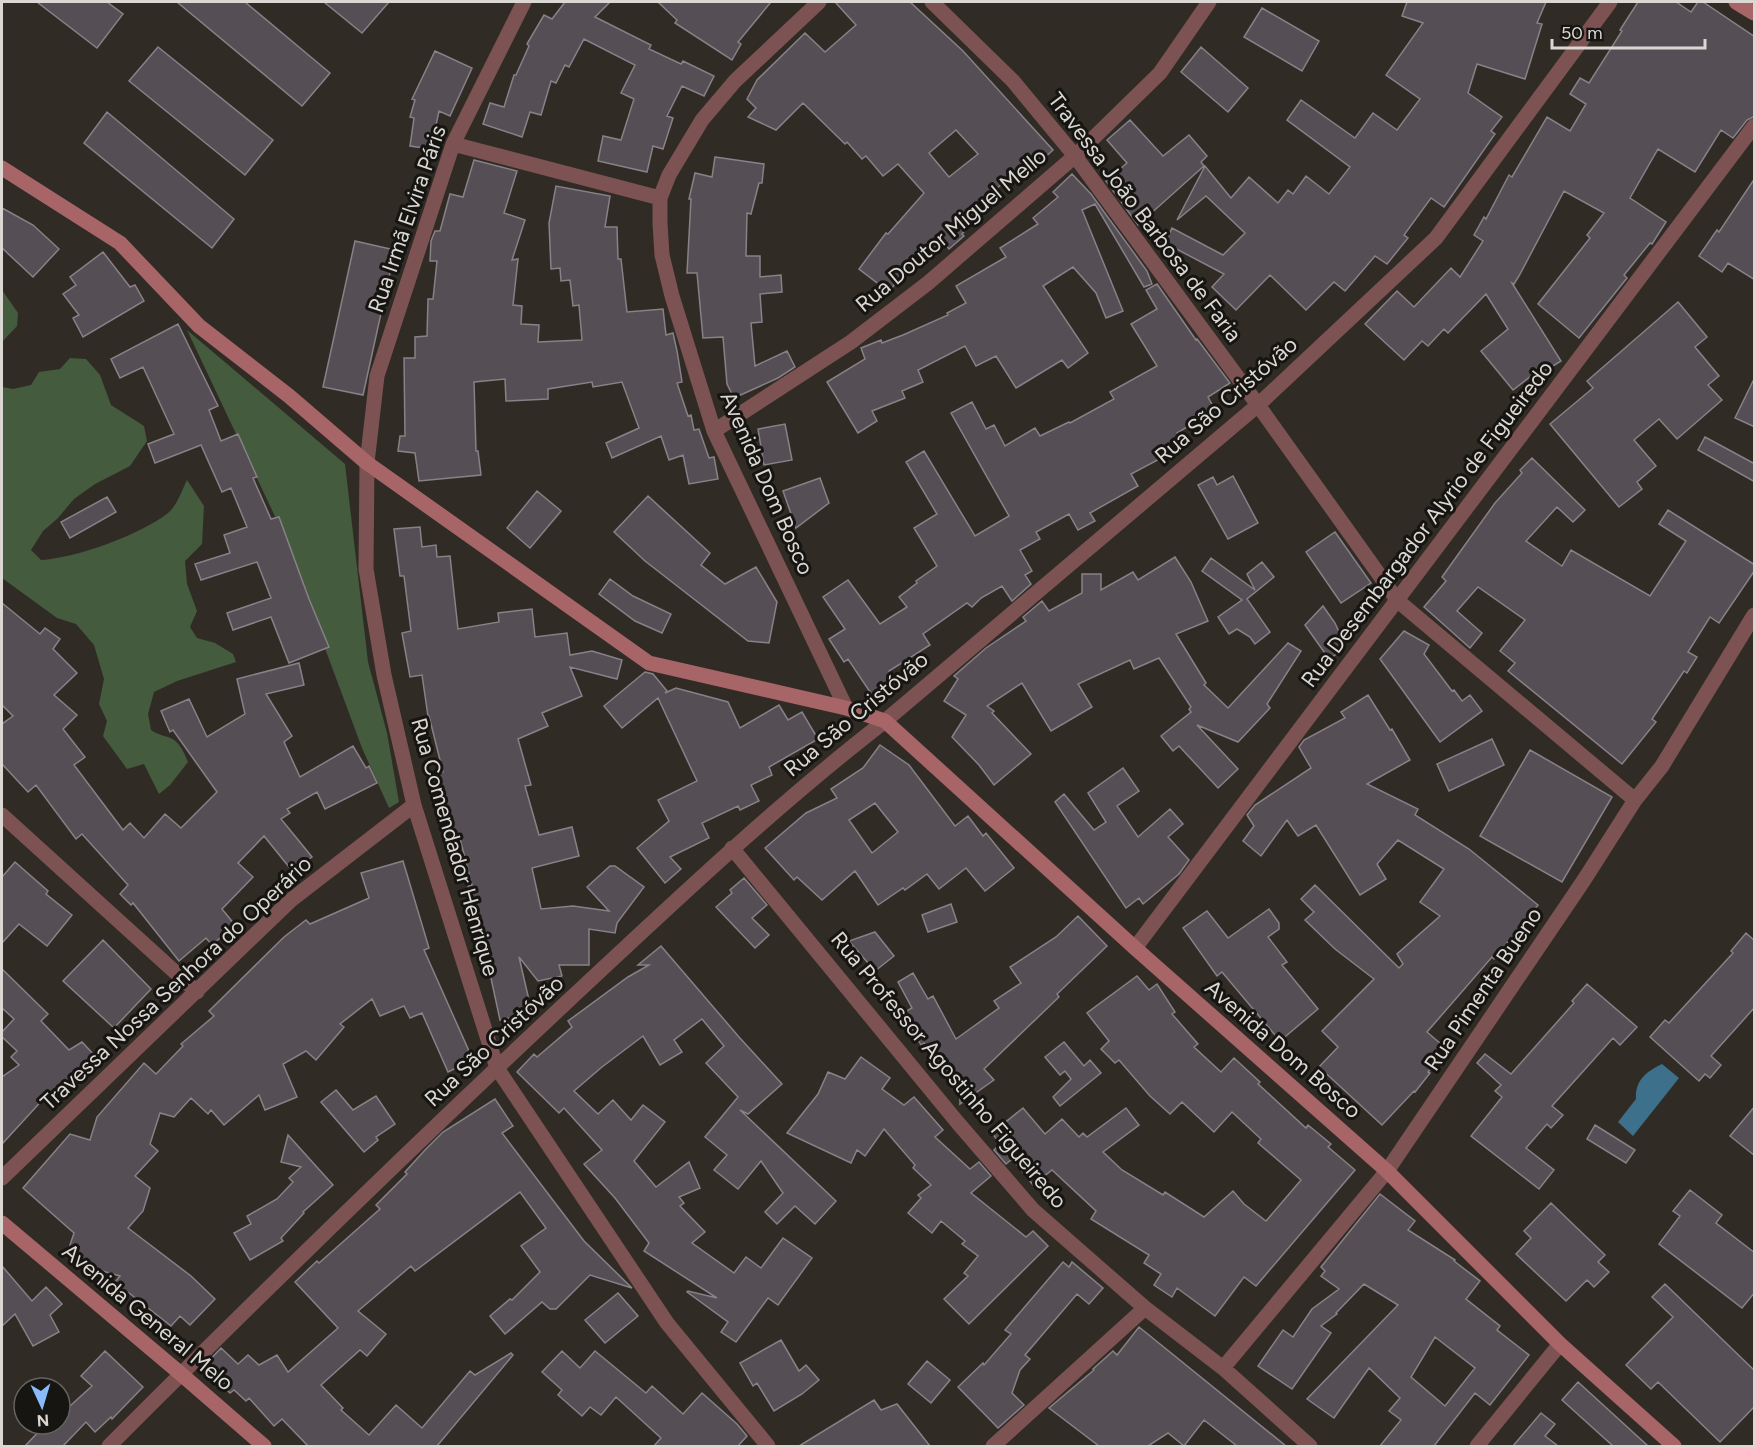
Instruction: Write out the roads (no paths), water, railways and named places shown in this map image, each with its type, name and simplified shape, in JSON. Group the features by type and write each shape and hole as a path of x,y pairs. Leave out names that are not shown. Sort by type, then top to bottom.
{"street":[{"name":"Rua Irmã Elvira Páris","path":"367,463 377,376 453,144 524,2"},
{"path":"453,144 660,198 669,175 702,120 735,81 819,2"},
{"name":"Travessa João Barbosa de Faria","path":"932,2 1012,81 1075,156 1258,405 1398,602 1635,800"},
{"name":"Rua Doutor Miguel Mello","path":"714,431 851,342 919,290 1075,156 1160,73 1209,2"},
{"name":"Rua São Cristóvão","path":"109,1446 497,1068 732,848 1258,405 1436,238 1610,2"},
{"path":"1736,2 1755,13"},
{"name":"Rua Desembargador Alyrio de Figueiredo","path":"1135,948 1755,126"},
{"path":"2,168 120,243 199,326 289,396 367,463"},
{"name":"Avenida Dom Bosco","path":"660,198 662,255 672,296 714,431 846,708"},
{"name":"Avenida Dom Bosco","path":"367,463 649,663 846,708 885,721 1135,948 1388,1171 1560,1344 1674,1446"},
{"name":"Rua Comendador Henrique","path":"367,463 366,569 384,675 414,805 497,1068 667,1323 768,1446"},
{"name":"Rua Pimenta Bueno","path":"1223,1368 1388,1171 1584,880 1635,800 1662,766 1755,615"},
{"name":"Travessa Nossa Senhora do Operário","path":"2,1178 291,900 414,805"},
{"path":"2,815 197,992"},
{"name":"Rua Professor Agostinho Figueiredo","path":"732,848 958,1123 1033,1210 1145,1308 1223,1368 1310,1446"},
{"name":"Avenida General Melo","path":"2,1223 264,1446"},
{"path":"993,1446 1145,1308"},
{"path":"1477,1446 1560,1344"}],"water":[{"path":"1662,1064 1679,1078 1633,1136 1618,1122 1636,1099 1637,1087 1643,1077"}]}
